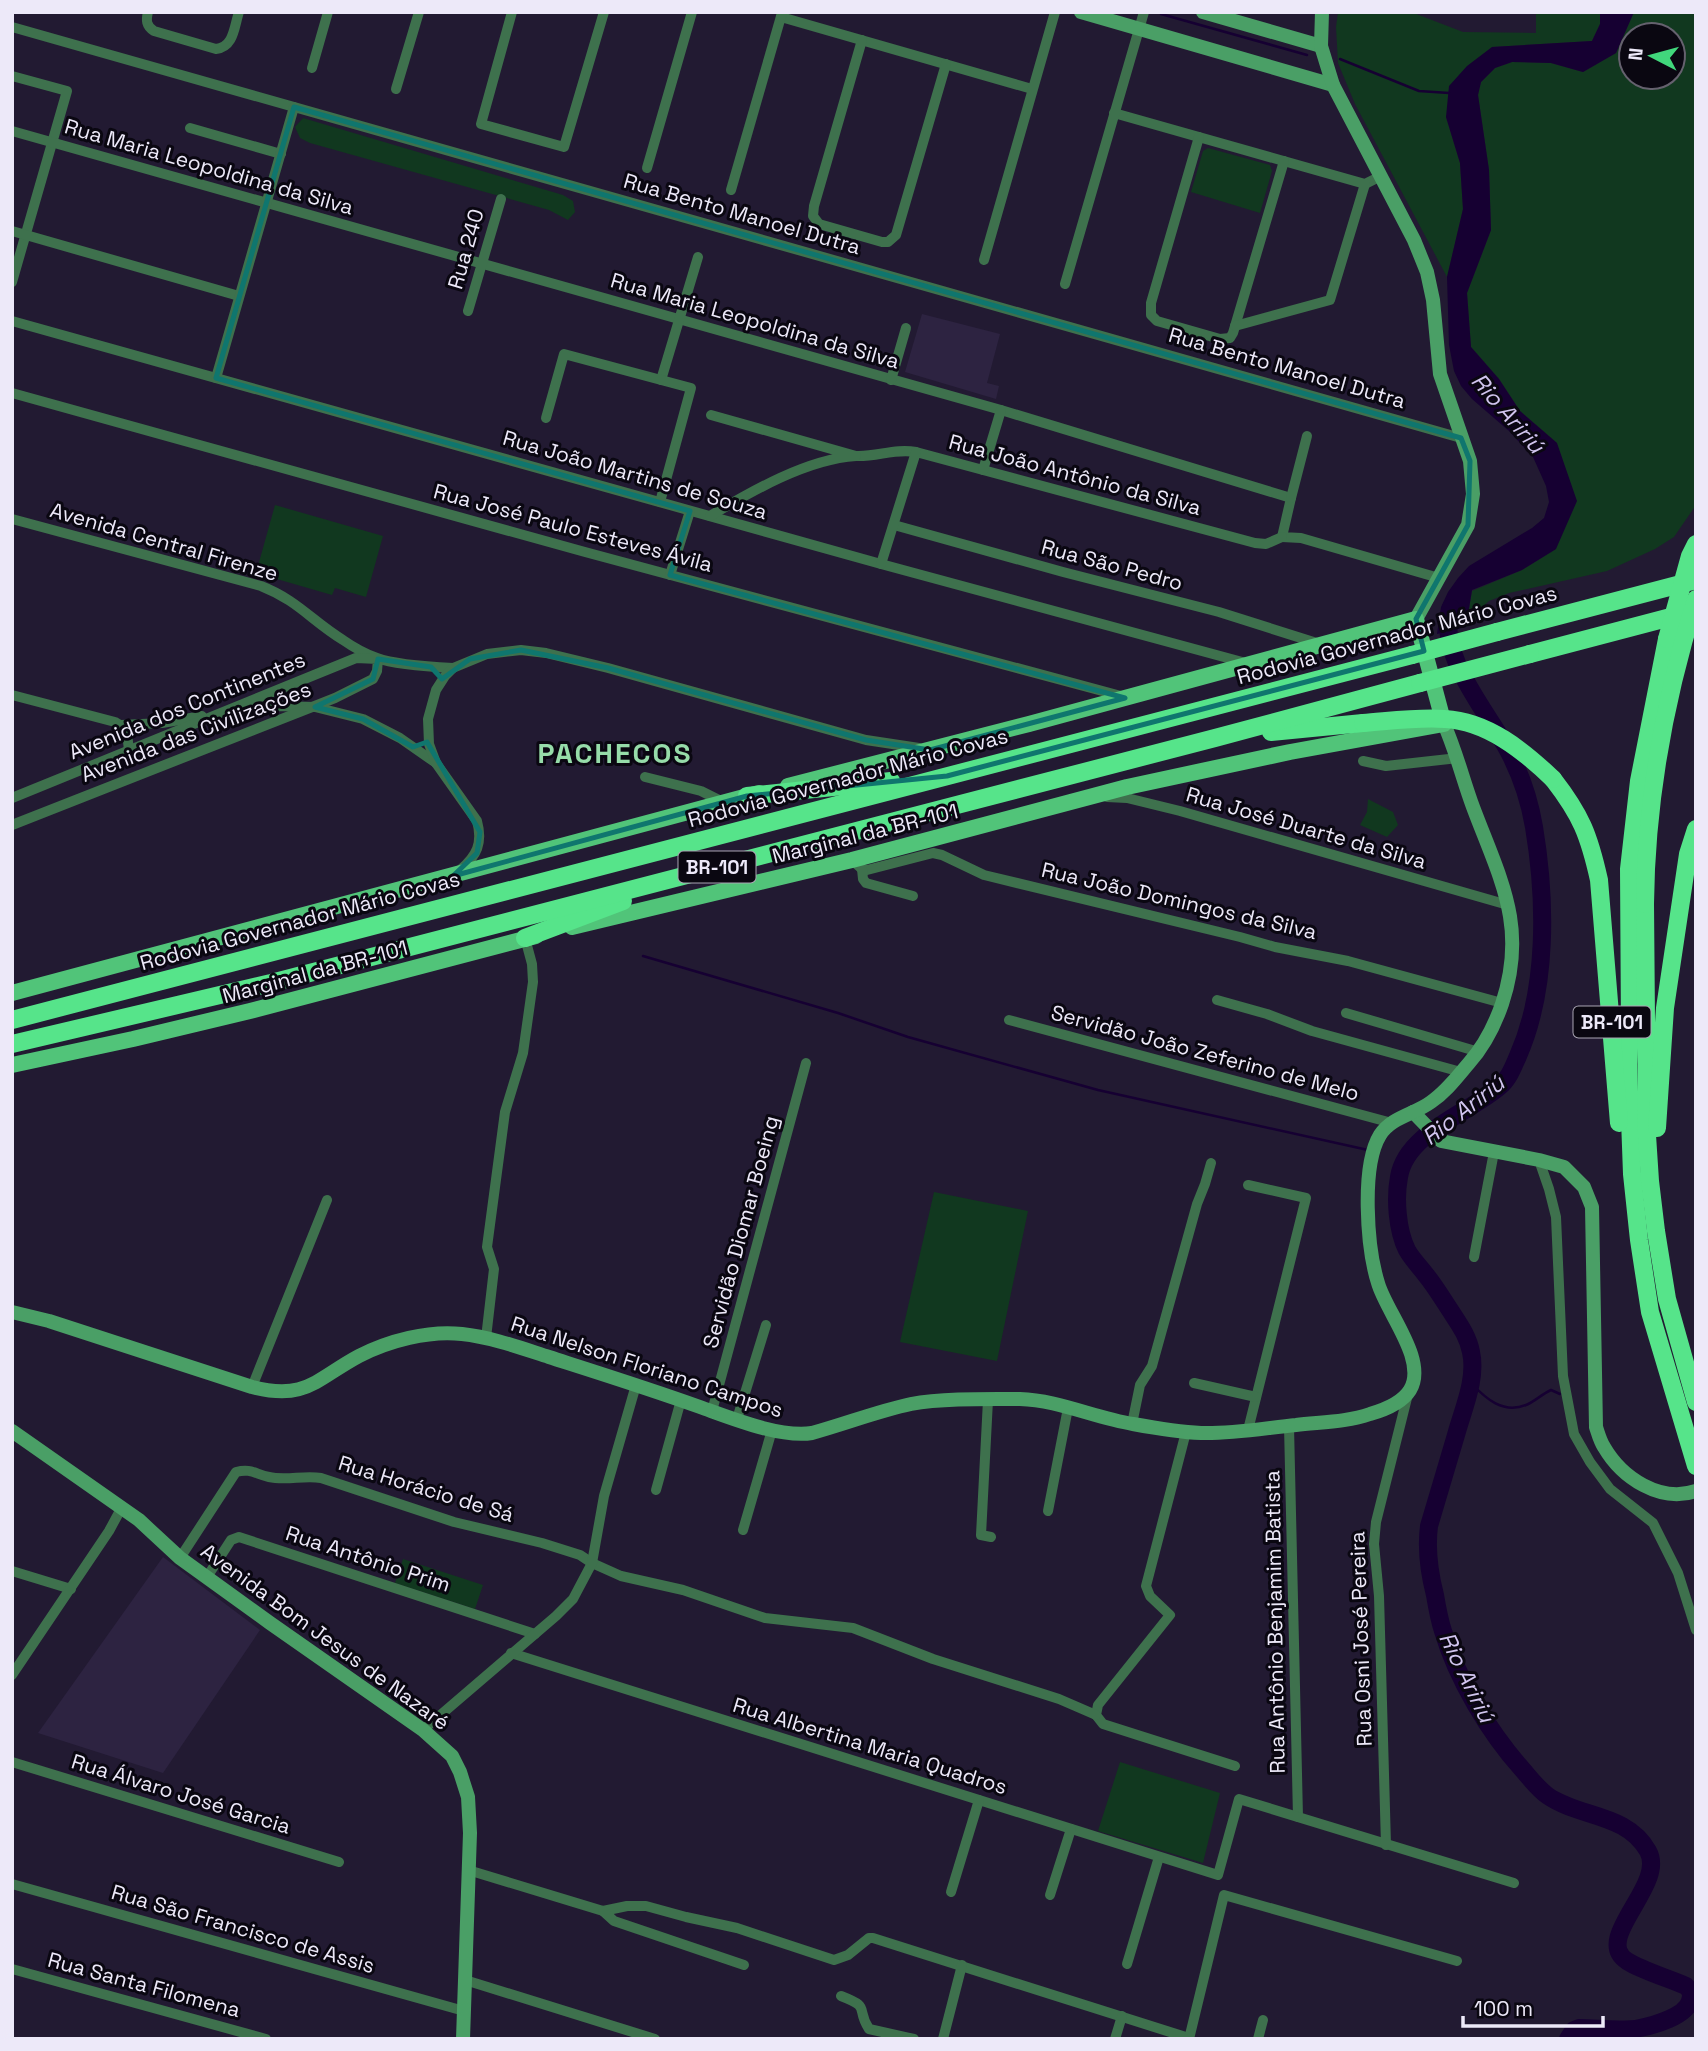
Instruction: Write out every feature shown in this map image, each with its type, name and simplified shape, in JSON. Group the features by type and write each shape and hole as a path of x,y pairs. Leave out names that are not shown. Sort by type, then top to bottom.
{"highway":[{"name":"BR-101","path":"1696,544 1690,556 1667,639 1645,745 1631,839 1637,903 1647,1135 1656,1231 1667,1299 1696,1402"},
{"name":"Rodovia Governador Mário Covas","path":"12,1020 1696,580"},
{"name":"BR-101","path":"1696,599 1683,638 1656,768 1637,903 1628,1064 1632,1174 1650,1312 1696,1466"},
{"name":"BR-101","path":"12,1044 231,993 1696,611"},
{"name":"BR-101","path":"1215,738 1363,723 1447,719 1466,723 1504,739 1530,757 1553,779 1572,804 1580,820 1599,880 1624,1196 1633,1254 1644,1274"},
{"path":"747,796 947,776"},
{"name":"BR-101","path":"1649,1166 1656,1144 1665,1008 1688,855 1696,830"},
{"path":"525,938 717,867"}],"main road":[{"path":"12,993 1416,619 1444,723"},
{"name":"Marginal da BR-101","path":"12,1065 223,1017 525,938 857,864 1092,796 1290,752 1444,723"}],"street":[{"path":"147,18 149,28 154,31 216,49 225,48 229,43 239,12"},
{"path":"312,68 328,12"},
{"path":"396,89 419,12"},
{"path":"512,12 481,124 564,147 604,12"},
{"path":"647,168 692,12"},
{"path":"984,260 1055,12"},
{"path":"1081,12 1333,85"},
{"path":"1065,284 1143,12"},
{"path":"1203,12 1321,46"},
{"path":"1322,12 1321,46 1333,85 1414,240 1427,272 1433,300 1440,374 1470,461 1472,506 1468,525 1416,619"},
{"path":"731,190 782,15 1032,89"},
{"name":"Rua Bento Manoel Dutra","path":"12,27 1461,438"},
{"path":"862,40 814,206 813,216 820,225 882,242 893,239 898,231 946,64"},
{"path":"12,76 67,91 12,282"},
{"path":"216,378 294,107"},
{"path":"1114,113 1366,184 1381,176"},
{"path":"190,128 281,154"},
{"name":"Rua Maria Leopoldina da Silva","path":"12,131 1001,411 1291,498"},
{"path":"1199,137 1151,303 1151,315 1157,321 1170,325 1220,339 1230,338 1284,161"},
{"path":"1235,326 1330,300 1366,184"},
{"name":"Rua 240","path":"468,311 501,198"},
{"path":"12,231 239,296"},
{"path":"661,380 698,257"},
{"name":"Rua João Martins de Souza","path":"12,321 1249,664"},
{"path":"891,380 906,328"},
{"path":"546,418 564,354 691,388 660,502"},
{"name":"Rua José Paulo Esteves Ávila","path":"12,393 1125,698"},
{"path":"983,470 1001,411"},
{"path":"711,415 856,456"},
{"path":"1307,436 1282,537 1301,538 1439,578"},
{"name":"Rua João Antônio da Silva","path":"710,516 755,490 830,459 874,456 897,450 916,452 1255,542 1266,544 1282,537"},
{"path":"881,564 916,452"},
{"path":"670,575 690,510"},
{"name":"Avenida Central Firenze","path":"12,519 277,592 342,640 378,659 453,668"},
{"name":"Rua São Pedro","path":"894,525 1076,576 1219,612 1321,645"},
{"path":"436,690 453,668 487,653 521,650 546,653 866,740 930,750"},
{"name":"Avenida dos Continentes","path":"12,798 356,658 378,659"},
{"name":"Avenida das Civilizações","path":"12,825 315,707 373,679 378,659"},
{"path":"431,667 437,678 428,719 432,754 477,821 480,832 477,853 471,862 453,876"},
{"path":"292,684 290,698 294,706"},
{"path":"12,695 115,722 127,733 129,751"},
{"path":"121,725 162,723 226,711 315,707 363,719 436,763"},
{"path":"1408,1393 1414,1380 1414,1362 1378,1284 1374,1267 1368,1184 1372,1153 1380,1135 1392,1123 1417,1117 1479,1052 1491,1034 1509,984 1513,949 1513,929 1501,880 1444,723"},
{"path":"413,747 420,745 428,734"},
{"path":"1363,761 1386,766 1458,758"},
{"path":"645,777 701,791 723,803"},
{"name":"Rua José Duarte da Silva","path":"1092,796 1127,798 1180,811 1508,905"},
{"name":"Rua João Domingos da Silva","path":"857,864 867,870 933,853 984,875 1232,934 1275,947 1358,963 1502,1003"},
{"path":"857,864 866,883 913,896"},
{"path":"486,1338 494,1269 487,1247 505,1112 523,1054 533,982 532,964 525,938"},
{"path":"1217,1000 1267,1014 1312,1031 1461,1072"},
{"path":"1346,1013 1479,1052"},
{"name":"Servidão João Zeferino de Melo","path":"1009,1020 1392,1123"},
{"name":"Servidão Diomar Boeing","path":"712,1411 806,1063"},
{"path":"1417,1117 1437,1138 1564,1167 1584,1187 1592,1207 1596,1427 1603,1446 1629,1475 1649,1489 1674,1494 1696,1491"},
{"path":"1474,1257 1494,1152"},
{"path":"1539,1160 1556,1217 1563,1376 1573,1434 1610,1489 1653,1523 1678,1573 1696,1630"},
{"path":"1132,1424 1140,1385 1152,1366 1211,1163"},
{"path":"1248,1185 1306,1198 1248,1430"},
{"path":"252,1387 327,1200"},
{"name":"Rua Nelson Floriano Campos","path":"12,1312 49,1321 252,1387 282,1392 303,1389 361,1355 406,1340 453,1333 486,1338 788,1434 805,1434 915,1404 988,1400 1033,1400 1132,1424 1186,1432 1215,1433 1366,1416 1390,1407 1408,1393"},
{"path":"737,1419 766,1325"},
{"path":"1194,1383 1256,1397"},
{"path":"424,1730 573,1599 592,1563 604,1496 636,1385"},
{"name":"Rua Osni José Pereira","path":"1386,1844 1379,1596 1374,1544 1376,1522 1408,1393"},
{"path":"656,1490 681,1400"},
{"path":"988,1400 981,1535 991,1537"},
{"path":"1048,1511 1068,1408"},
{"name":"Rua Antônio Benjamim Batista","path":"1289,1426 1298,1818"},
{"path":"743,1530 772,1430"},
{"name":"Avenida Bom Jesus de Nazaré","path":"12,1431 122,1507 206,1577 424,1730 452,1756 468,1797 470,1833 463,2039"},
{"path":"1096,1715 1098,1705 1170,1615 1150,1596 1146,1587 1186,1432"},
{"name":"Rua Horácio de Sá","path":"180,1558 236,1472 246,1469 275,1478 311,1476 454,1522 555,1547 580,1555 621,1576 683,1590 765,1618 853,1628 933,1659 1059,1699 1096,1715 1103,1724 1235,1766"},
{"path":"12,1675 17,1660 71,1589 122,1507"},
{"name":"Rua Antônio Prim","path":"206,1577 231,1540 239,1537 535,1634"},
{"path":"12,1571 71,1589"},
{"name":"Rua Albertina Maria Quadros","path":"511,1653 1218,1875 1239,1799 1298,1818"},
{"name":"Rua Álvaro José Garcia","path":"12,1762 339,1862"},
{"path":"951,1892 979,1800"},
{"path":"1298,1818 1514,1883"},
{"path":"1050,1895 1071,1829"},
{"path":"1127,1964 1159,1857"},
{"path":"468,1870 603,1911 614,1920 744,1965"},
{"name":"Rua São Francisco de Assis","path":"12,1885 464,2011"},
{"path":"603,1911 627,1906 646,1906 737,1927 834,1960 848,1955 869,1938 873,1938 1189,2038 1224,1895 1457,1961"},
{"path":"943,2039 962,1965"},
{"name":"Rua Santa Filomena","path":"12,1969 266,2039"},
{"path":"465,1980 655,2039"},
{"path":"841,1996 859,2003 869,2029 914,2039"},
{"path":"1115,2039 1122,2016"},
{"path":"1258,2039 1263,2020"}],"highlighted area":[{"path":"294,107 1461,438 1470,461 1468,525 1416,619 1424,651 947,776 747,796 453,876 477,853 480,832 427,742 413,747 363,719 315,707 373,679 378,659 431,667 442,679 470,659 521,650 608,668 866,740 930,750 1125,698 670,575 690,511 216,378"}],"shaded area":[{"path":"922,314 1000,334 987,383 999,386 996,399 905,372"},
{"path":"163,1557 260,1630 163,1773 38,1733"}],"green space":[{"path":"1338,12 1411,12 1463,32 1536,33 1536,12 1600,12 1600,24 1592,41 1492,47 1446,117 1460,163 1463,209 1447,277 1355,104 1338,63"},
{"path":"1634,12 1696,12 1696,505 1674,537 1655,549 1607,571 1509,593 1489,601 1480,609 1473,624 1466,627 1472,591 1522,570 1556,549 1557,443 1520,411 1499,379 1471,347 1467,293 1491,230 1489,170 1478,95 1481,82 1495,68 1512,62 1551,63 1583,72 1617,51 1617,91 1687,91 1687,21 1630,21"},
{"path":"303,118 563,195 573,201 575,212 568,220 549,210 310,143 300,138 295,127"},
{"path":"1208,148 1270,165 1272,171 1260,213 1191,192 1203,151"},
{"path":"275,505 383,536 366,597 335,588 332,595 256,573"},
{"path":"1368,799 1393,812 1398,825 1387,837 1360,825 1367,812"},
{"path":"934,1192 1028,1211 997,1361 900,1342"},
{"path":"403,1559 483,1585 475,1609 395,1583"},
{"path":"1120,1762 1220,1793 1203,1863 1098,1831"}],"water":[{"path":"1600,12 1634,12 1630,21 1617,21 1616,53 1583,72 1551,63 1512,62 1495,68 1481,82 1478,95 1489,170 1491,230 1467,293 1471,347 1499,379 1520,411 1557,443 1577,501 1556,549 1522,570 1472,590 1466,627 1437,634 1441,607 1458,578 1469,566 1544,518 1549,502 1546,486 1533,457 1509,431 1472,399 1461,386 1454,371 1449,345 1447,277 1463,209 1460,163 1446,117 1449,86 1467,66 1492,47 1592,41 1600,24"}],"waterway":[{"path":"1161,14 1307,55"},
{"path":"1340,59 1419,91 1449,93"},
{"name":"Rio Aririú","path":"1451,608 1448,626 1458,665 1511,756 1528,800 1541,884 1542,943 1535,1002 1528,1030 1508,1077 1486,1097 1426,1136 1413,1148 1399,1177 1398,1214 1404,1242 1463,1330 1470,1346 1472,1362 1468,1394 1429,1526 1431,1578 1449,1649 1465,1686 1486,1722 1510,1754 1548,1796 1574,1809 1628,1829 1648,1851 1651,1865 1648,1879 1623,1925 1618,1939 1619,1951 1633,1965 1686,1986 1691,1994 1683,2011 1661,2022 1633,2029 1579,2028 1574,2030 1568,2039"},
{"path":"643,956 838,1013 908,1037 1098,1090 1368,1150"},
{"path":"1471,1383 1489,1399 1510,1408 1526,1405 1551,1390 1560,1394"}],"district":[{"name":"PACHECOS","path":"615,753"}]}
